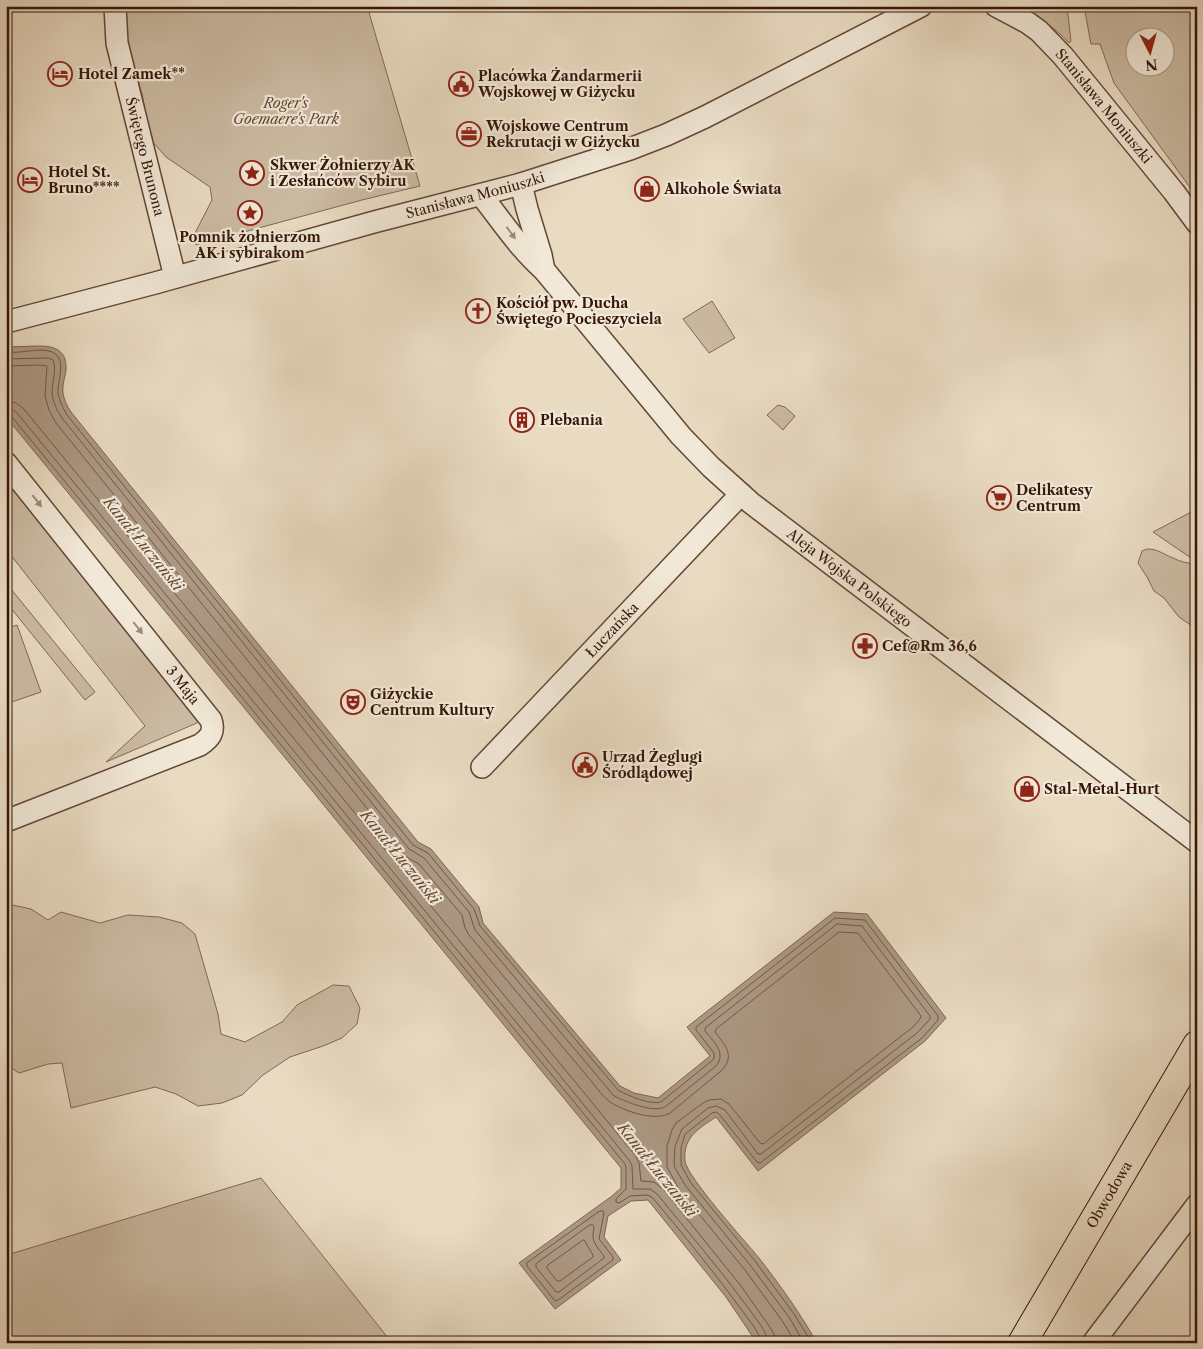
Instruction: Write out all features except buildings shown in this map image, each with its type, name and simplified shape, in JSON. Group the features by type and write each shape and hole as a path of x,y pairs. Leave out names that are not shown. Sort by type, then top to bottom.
{"main road":[{"name":"Obwodowa","path":"1022,1343 1197,1045"}],"street":[{"name":"Świętego Brunona","path":"115,6 115,27 119,51 175,277"},
{"name":"Stanisława Moniuszki","path":"6,322 521,184 630,149 666,135 705,116 921,6"},
{"name":"Stanisława Moniuszki","path":"996,6 1039,31 1063,56 1197,223"},
{"name":"Aleja Wojska Polskiego","path":"521,184 542,255 544,270"},
{"name":"Aleja Wojska Polskiego","path":"481,195 532,260 544,270 681,436 711,467 741,494 829,562 1197,842"},
{"name":"3 Maja","path":"6,463 211,720 214,727 209,738 200,745 6,821"},
{"name":"Łuczańska","path":"482,767 741,494"},
{"path":"1094,1343 1197,1204"}],"green space":[{"name":"Roger's Goemaere's Park","path":"123,6 367,6 420,186 196,245 194,235 212,200 210,187 166,157 151,140 142,94 124,36"},
{"path":"1019,6 1067,6 1071,41 1069,43 1052,27"},
{"path":"1084,6 1197,6 1197,197 1114,83 1100,44 1091,44"},
{"path":"712,301 735,338 709,353 683,319"},
{"path":"778,405 785,407 795,416 783,430 767,415"},
{"path":"6,474 198,717 197,723 106,762 145,726 6,549"},
{"path":"1197,509 1197,562 1153,532"},
{"path":"1147,549 1197,565 1197,628 1179,617 1164,598 1154,591 1138,563 1142,551"},
{"path":"6,583 95,692 85,700 6,602"},
{"path":"17,625 41,692 6,704 6,629"},
{"path":"6,905 31,909 48,920 61,912 100,923 128,915 159,917 182,923 195,934 218,1014 221,1034 245,1042 282,1022 297,1005 333,985 349,986 360,1008 357,1024 342,1038 290,1057 263,1075 242,1095 222,1103 198,1106 176,1094 155,1087 71,1108 62,1063 48,1064 19,1073 7,1065"},
{"path":"261,1178 392,1343 6,1343 6,1296 12,1295 7,1255"}],"water":[{"name":"Kanał Łuczański","path":"38,346 55,348 59,350 64,358 66,370 63,393 71,412 418,842 431,849 479,907 483,923 620,1086 634,1093 658,1098 710,1056 687,1027 834,912 867,914 946,1018 925,1041 758,1171 716,1117 693,1134 686,1146 685,1153 685,1161 695,1181 775,1278 817,1343 757,1343 726,1297 648,1200 631,1201 608,1216 604,1237 621,1260 555,1309 519,1263 621,1188 621,1168 6,417 6,347"}],"place":[{"name":"Hotel Zamek**","path":"60,74"},
{"name":"Placówka Żandarmerii Wojskowej w Giżycku","path":"461,84"},
{"name":"Wojskowe Centrum Rekrutacji w Giżycku","path":"469,134"},
{"name":"Skwer Żołnierzy AK i Zesłańców Sybiru","path":"252,173"},
{"name":"Hotel St. Bruno****","path":"30,180"},
{"name":"Alkohole Świata","path":"647,189"},
{"name":"Pomnik żołnierzom AK i sybirakom","path":"250,213"},
{"name":"Kościół pw. Ducha Świętego Pocieszyciela","path":"478,311"},
{"name":"Plebania","path":"522,420"},
{"name":"Delikatesy Centrum","path":"999,498"},
{"name":"Cef@Rm 36,6","path":"865,646"},
{"name":"Giżyckie Centrum Kultury","path":"353,702"},
{"name":"Urząd Żeglugi Śródlądowej","path":"585,765"},
{"name":"Stal-Metal-Hurt","path":"1027,789"}]}
